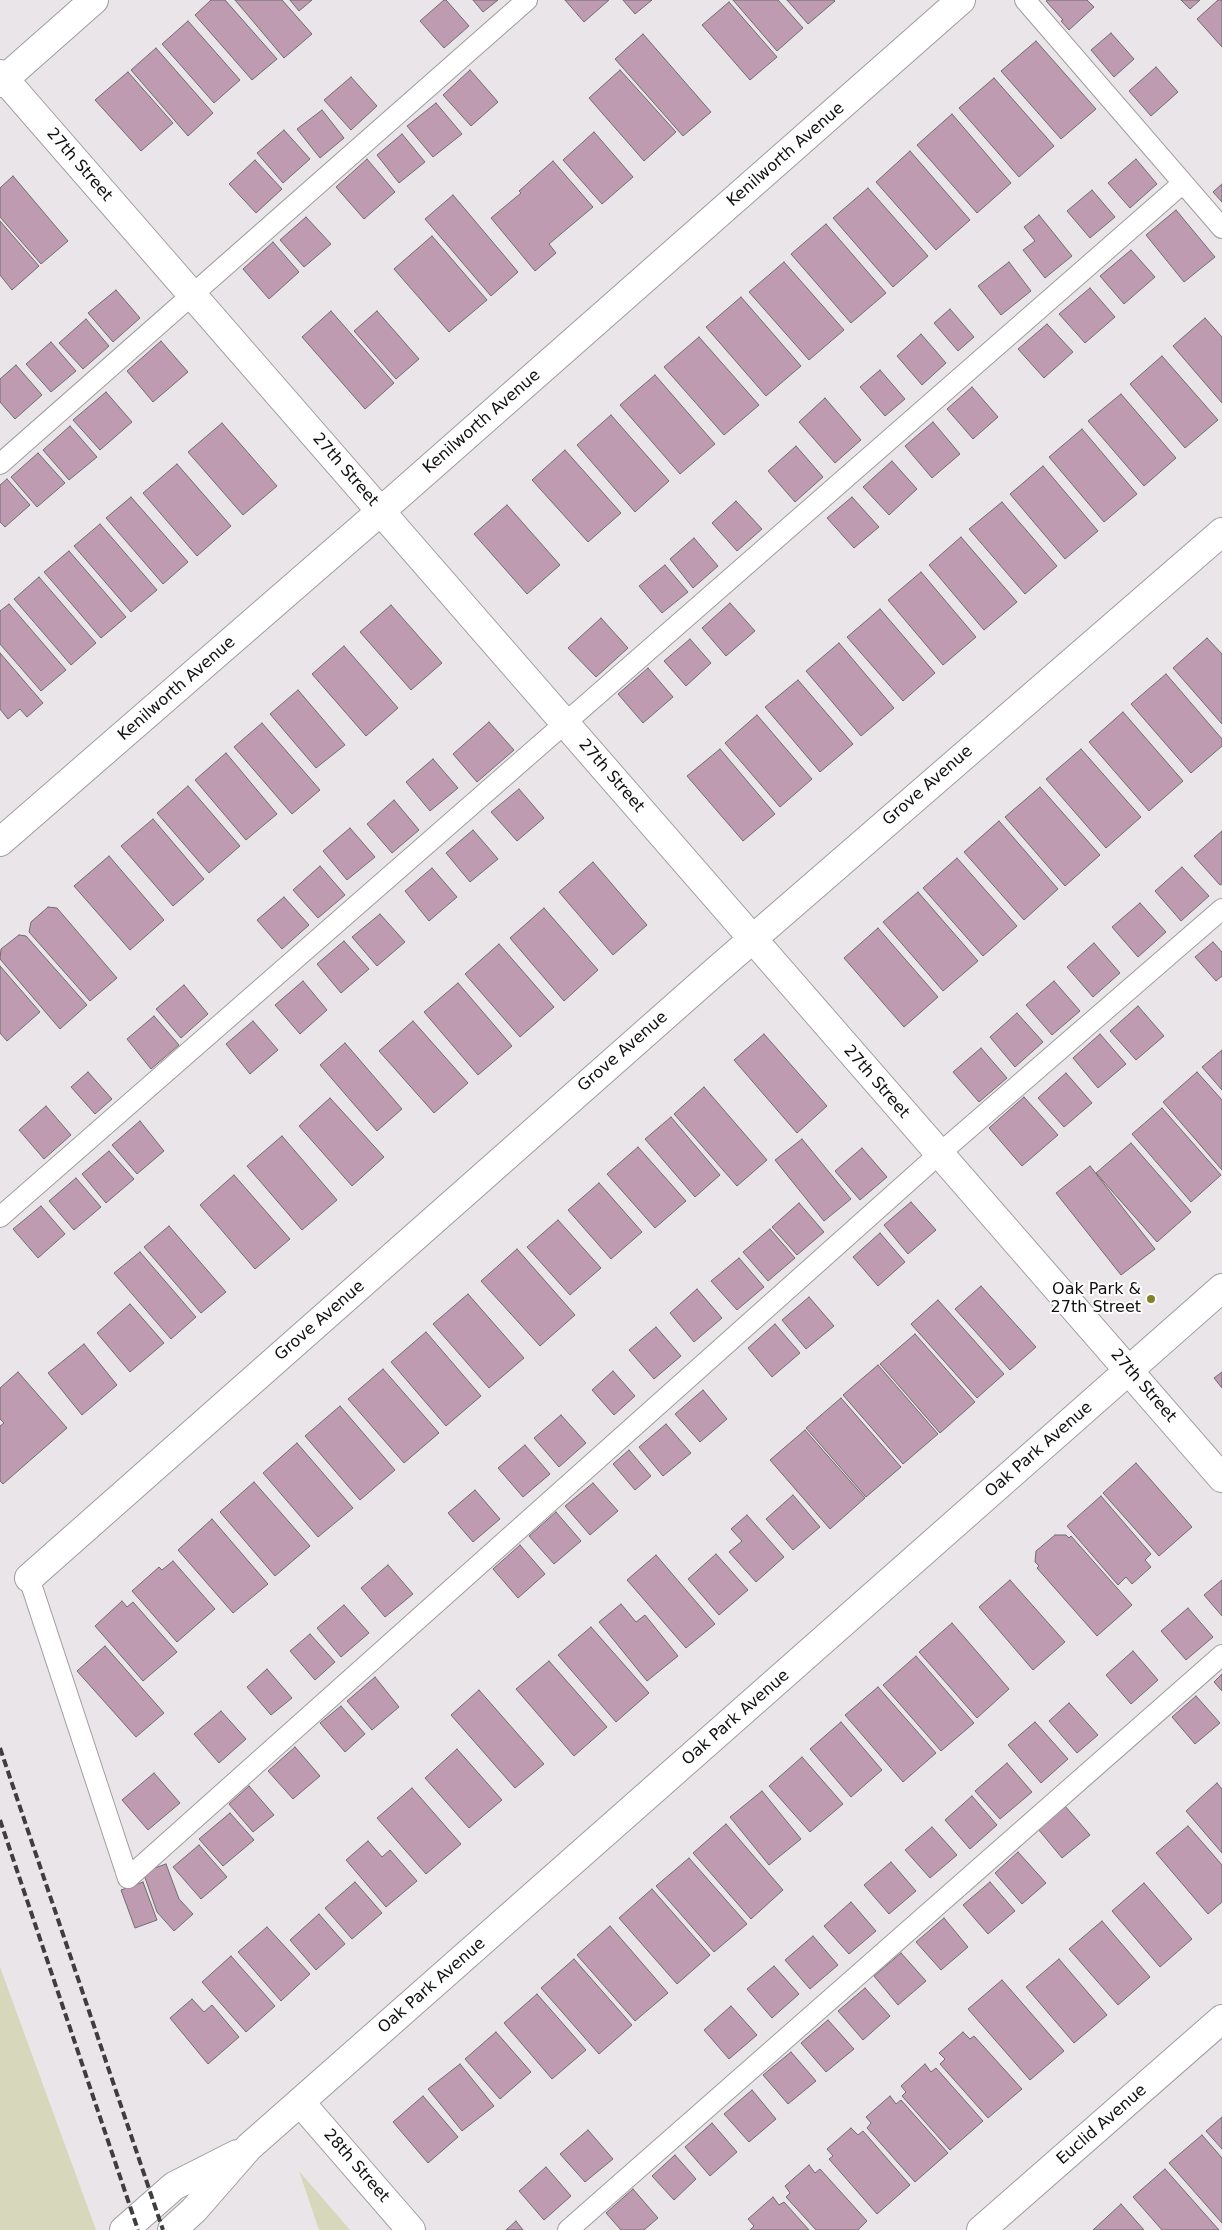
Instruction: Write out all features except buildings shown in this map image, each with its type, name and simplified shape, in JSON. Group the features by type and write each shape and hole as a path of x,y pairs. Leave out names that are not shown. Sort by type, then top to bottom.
{"street":[{"path":"1,79 94,0"},
{"name":"Kenilworth Avenue","path":"0,842 381,512 961,0"},
{"name":"27th Street","path":"1,79 193,294 1222,1478"},
{"name":"Grove Avenue","path":"29,1578 752,939 1222,532"},
{"name":"Oak Park Avenue","path":"172,2230 194,2210 249,2147 1222,1288"},
{"name":"Euclid Avenue","path":"981,2230 1222,2019"},
{"name":"28th Street","path":"300,2102 412,2230"},
{"name":"Oak Park Avenue","path":"124,2230 174,2186 249,2147"}],"lane":[{"path":"0,464 527,0"},
{"path":"1025,0 1222,228"},
{"path":"0,1217 1183,183"},
{"path":"29,1578 128,1878 939,1154 1222,909"},
{"path":"568,2230 1222,1655"}],"green space":[{"path":"0,1967 96,2230 0,2230"},
{"path":"299,2171 350,2230 319,2230"}],"railway":[{"path":"0,1748 163,2230"},
{"path":"0,1820 138,2230"}],"place":[{"name":"Oak Park & 27th Street","path":"1151,1299"}]}
